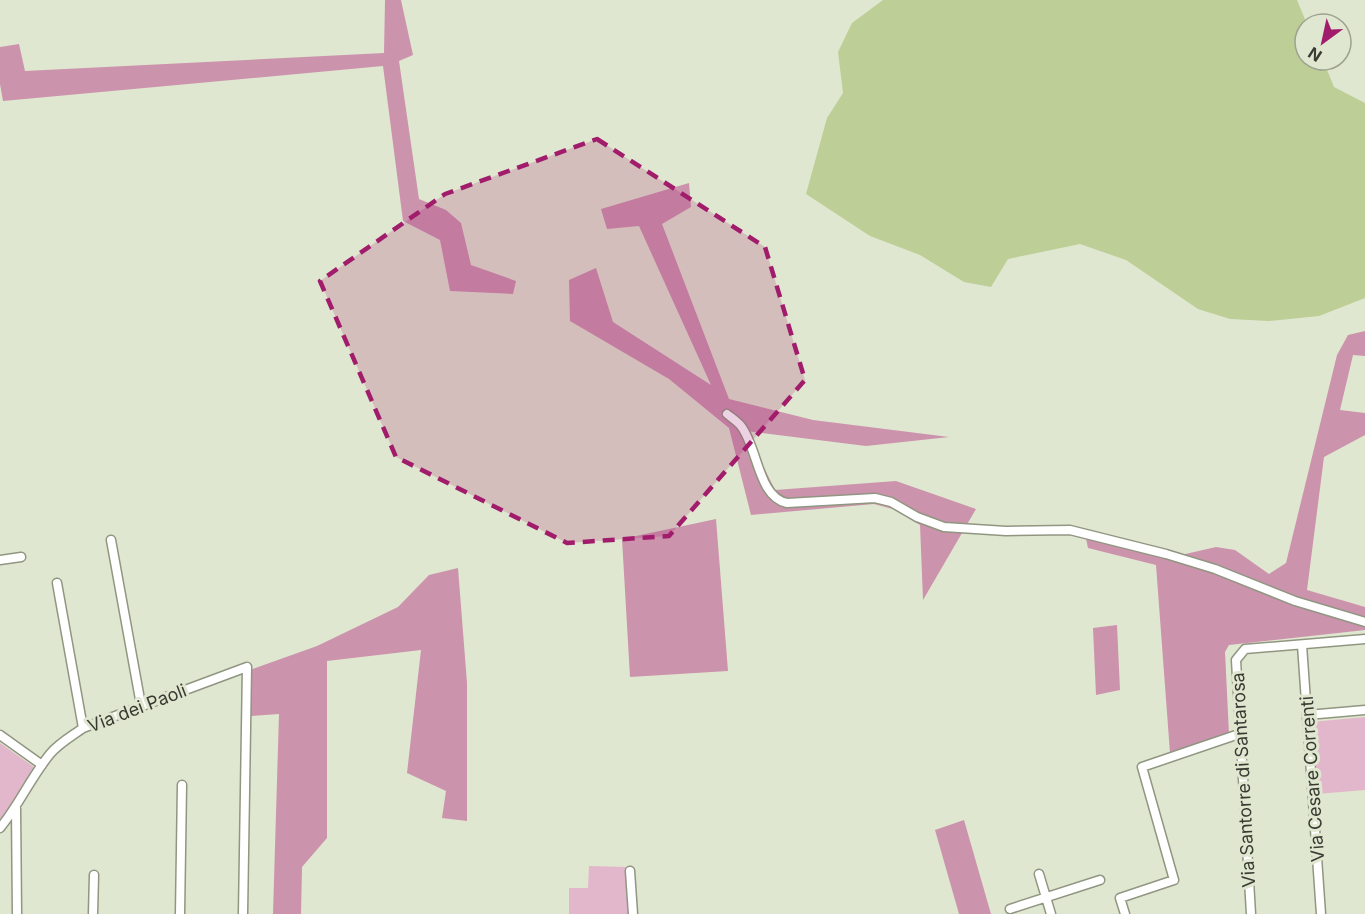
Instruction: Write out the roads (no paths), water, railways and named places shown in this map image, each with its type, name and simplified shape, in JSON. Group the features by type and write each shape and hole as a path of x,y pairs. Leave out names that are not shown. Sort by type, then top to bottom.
{"street":[{"path":"727,414 742,427 765,484 778,501 787,503 875,498 891,502 917,517 944,527 1006,531 1070,530 1215,569 1295,601 1365,622"},
{"path":"111,540 141,705"},
{"path":"0,560 21,557"},
{"path":"57,583 83,728"},
{"path":"1302,645 1365,639"},
{"name":"Via Santorre di Santarosa","path":"1251,914 1236,660 1245,649 1302,645"},
{"name":"Via Cesare Correnti","path":"1302,645 1321,914"},
{"name":"Via dei Paoli","path":"0,828 16,808 42,765 60,744 83,728 247,667 243,914"},
{"path":"1307,715 1365,710"},
{"path":"1125,914 1120,898 1174,880 1142,767 1239,734"},
{"path":"0,735 42,765"},
{"path":"180,914 182,785"},
{"path":"16,808 17,914"},
{"path":"630,871 633,914"},
{"path":"1039,874 1051,914"},
{"path":"93,914 94,875"},
{"path":"1010,909 1100,880"}]}
